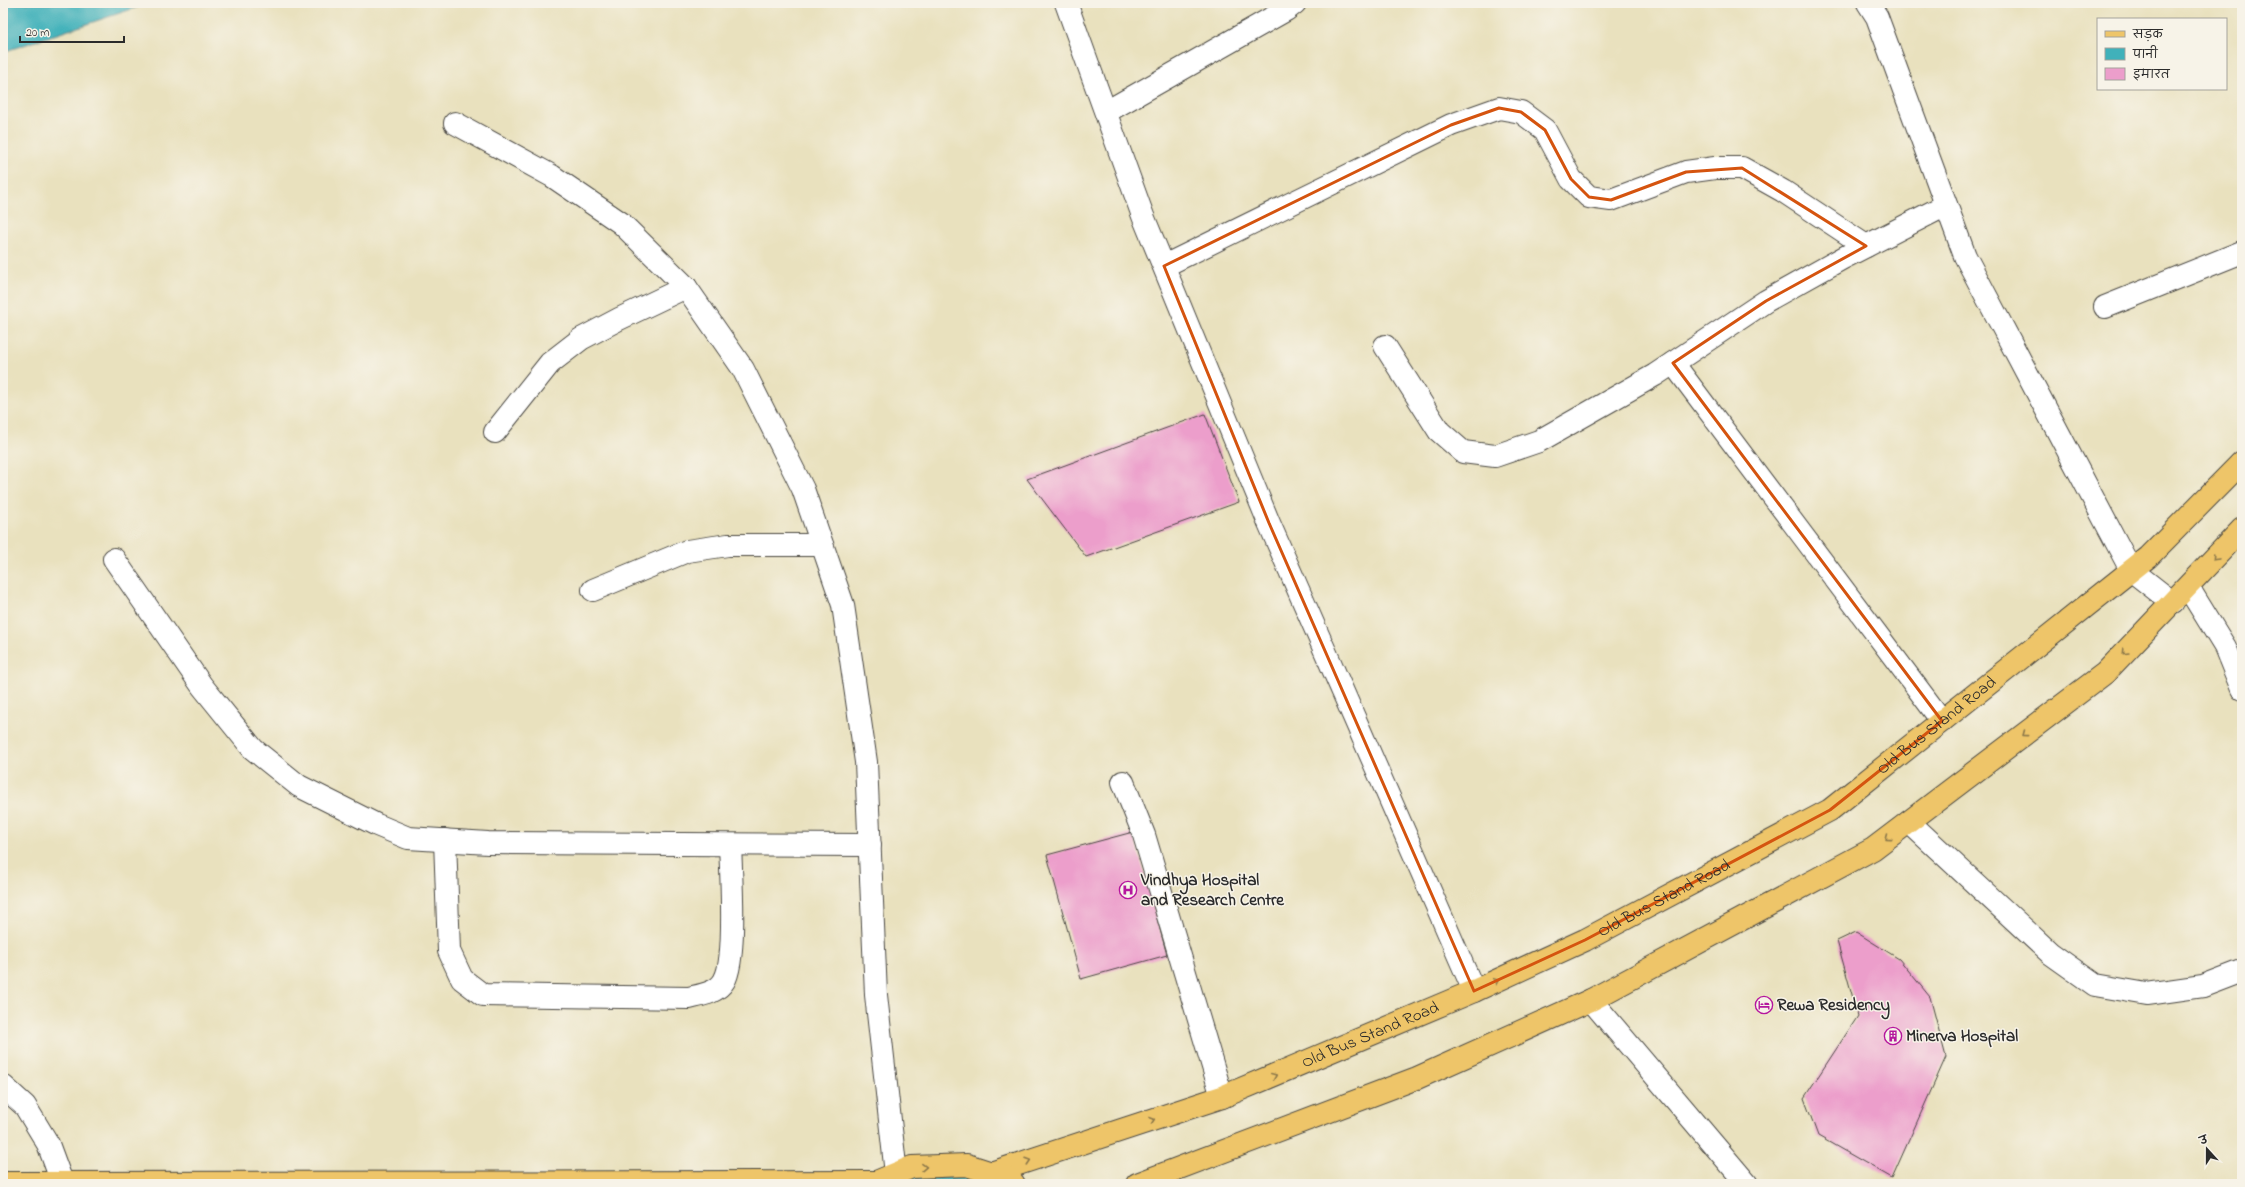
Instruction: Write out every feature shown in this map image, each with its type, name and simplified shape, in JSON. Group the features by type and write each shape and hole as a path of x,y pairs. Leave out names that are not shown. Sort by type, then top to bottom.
{"main road":[{"name":"Old Bus Stand Road","path":"991,1173 1222,1097 1474,991 1585,940 1830,810 2148,557 2242,462"},
{"path":"1137,1184 1417,1078 1591,1000 1874,849 2105,673 2188,587 2240,536"},
{"path":"3,1184 62,1182 876,1183 912,1167 967,1165 1010,1179 1014,1184"}],"street":[{"path":"1066,3 1143,216 1269,523 1474,991"},
{"path":"1106,112 1286,10 1295,3"},
{"path":"1868,3 1877,17 1965,256 2131,570 2173,603"},
{"path":"1164,266 1451,125 1499,108 1521,112 1545,130 1571,179 1589,197 1611,200 1686,172 1715,168 1742,168 1783,192 1866,246"},
{"path":"455,123 552,176 621,223 686,287 744,368 803,489 843,604 866,762 876,994 896,1174"},
{"path":"1385,346 1439,431 1463,452 1495,456 1539,441 1673,363 1766,301 1866,246 1946,205"},
{"path":"2104,307 2242,252"},
{"path":"494,432 550,363 581,339 686,287"},
{"path":"1673,363 1942,721"},
{"path":"593,590 687,551 728,545 822,545"},
{"path":"114,559 202,686 253,749 299,786 377,825 408,838 488,843 870,845"},
{"path":"2188,587 2225,647 2242,689"},
{"path":"1123,782 1144,835 1222,1097"},
{"path":"1909,822 2050,953 2095,985 2147,994 2203,986 2242,971"},
{"path":"445,840 449,951 462,979 483,995 681,998 711,993 724,982 731,958 730,844"},
{"path":"1591,1000 1747,1184"},
{"path":"3,1086 25,1106 48,1144 62,1182"}],"highlighted area":[{"path":"1499,108 1521,112 1545,130 1571,179 1589,197 1611,200 1686,172 1742,168 1866,246 1766,301 1673,363 1942,721 1830,810 1585,940 1474,991 1269,523 1164,266 1451,125"}],"water":[{"path":"3,3 150,3 3,52"},
{"path":"912,1167 1014,1184 875,1184"}],"building":[{"path":"1205,414 1239,502 1086,557 1027,479"},
{"path":"1133,832 1167,955 1081,979 1047,855"},
{"name":"Minerva Hospital","path":"1856,932 1899,959 1930,997 1946,1057 1892,1178 1818,1136 1804,1098 1858,1016 1837,941"}],"place":[{"name":"Vindhya Hospital and Research Centre","path":"1128,890"},
{"name":"Rewa Residency","path":"1764,1005"},
{"name":"Minerva Hospital","path":"1893,1036"}]}
